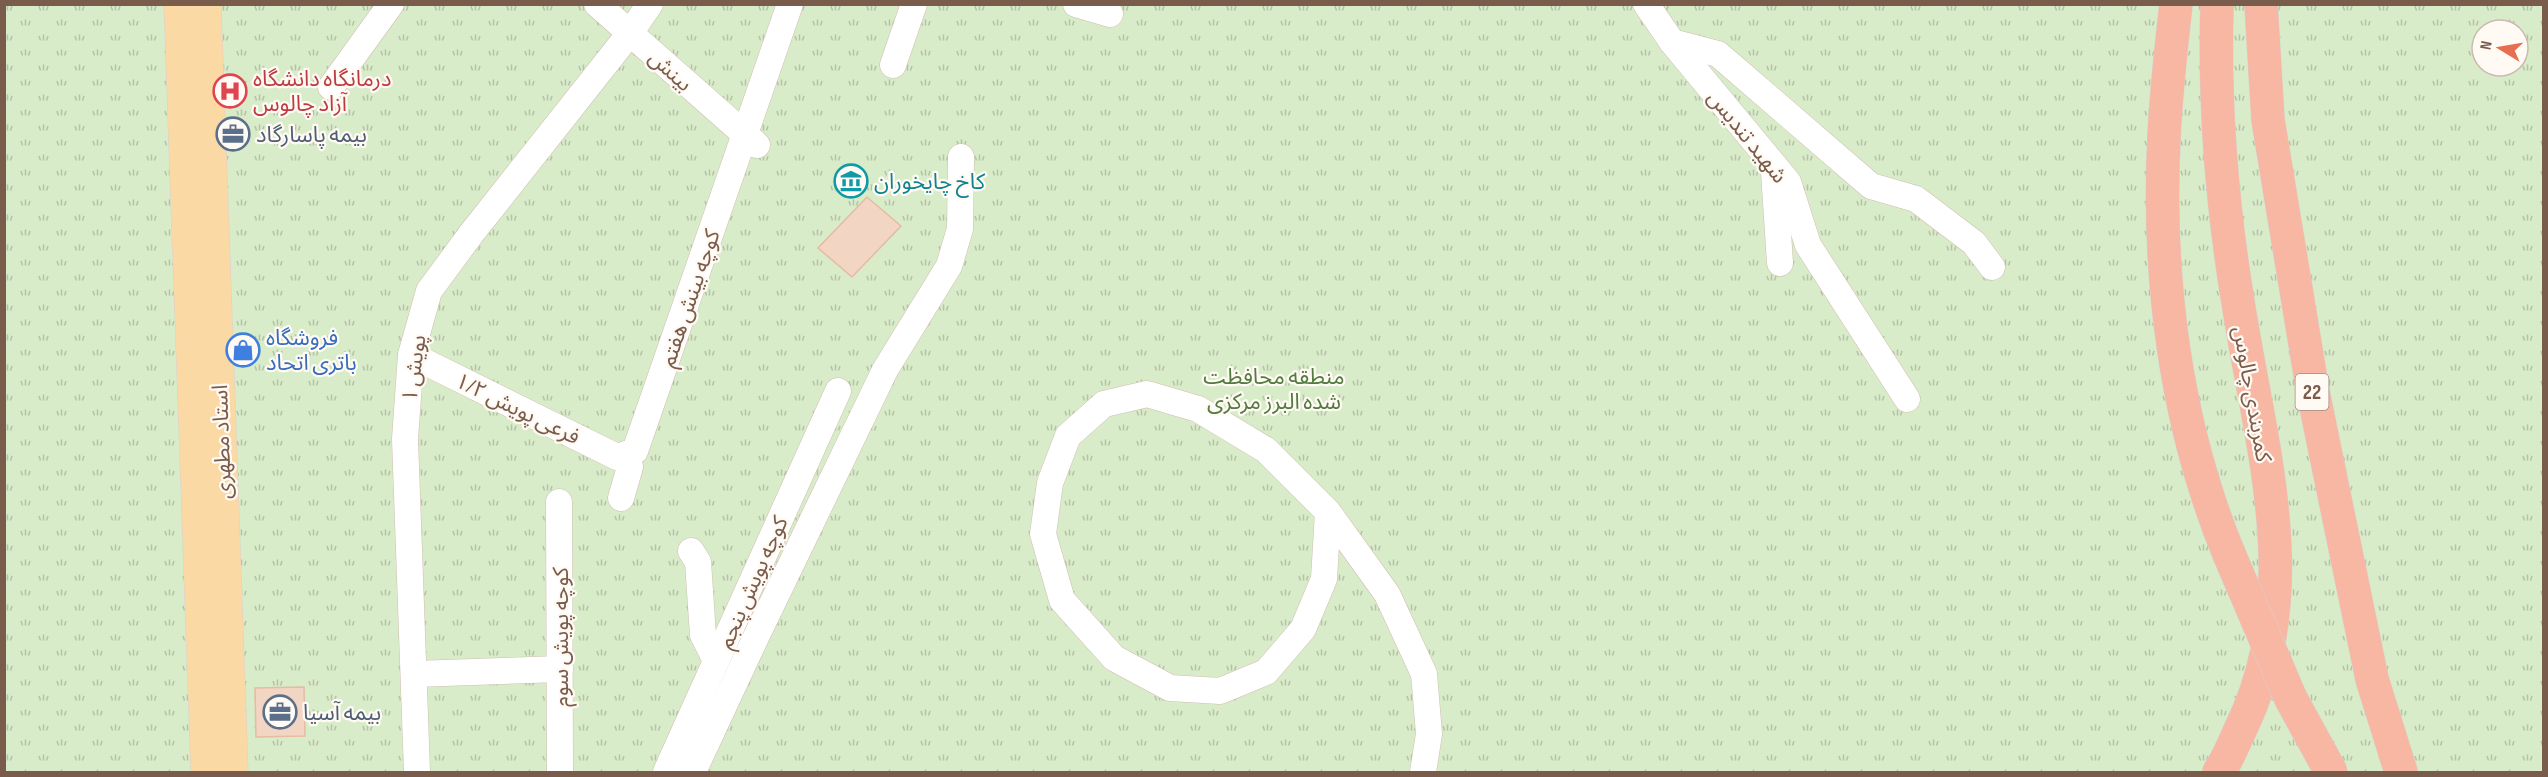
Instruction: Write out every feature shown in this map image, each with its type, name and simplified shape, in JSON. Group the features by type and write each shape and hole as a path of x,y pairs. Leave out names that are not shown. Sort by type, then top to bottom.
{"highway":[{"path":"2176,4 2164,137 2163,223 2168,309 2184,407 2218,528 2291,699 2331,772"},
{"name":"کمربندی چالوس","path":"2217,4 2217,67 2223,181 2238,301 2273,518 2277,568 2275,609 2261,678 2253,703 2218,772"},
{"name":"22","path":"2261,4 2268,120 2313,393 2372,679 2401,772"}],"main road":[{"name":"استاد مطهری","path":"180,4 207,772"},
{"name":"استاد مطهری","path":"205,4 232,772"}],"street":[{"path":"331,87 391,4"},
{"name":"بینش","path":"597,4 752,141"},
{"name":"پویش ۱","path":"417,772 405,439 411,355 429,291 471,234 630,33 650,4"},
{"path":"752,141 790,4"},
{"path":"893,65 914,4"},
{"path":"1076,4 1110,14"},
{"name":"شهید تندیس","path":"1646,4 1672,42 1788,183 1808,245 1907,399"},
{"path":"1672,42 1718,54 1870,186 1916,199 1974,243 1992,267"},
{"name":"کوچه بینش هفتم","path":"627,454 635,451 752,141"},
{"path":"693,772 885,370 949,266 960,229 961,157"},
{"path":"1773,165 1780,263"},
{"name":"فرعی پویش ۱/۲","path":"411,355 617,457 627,454"},
{"name":"کوچه پویش پنجم","path":"666,772 838,391"},
{"path":"1328,512 1323,579 1303,629 1266,672 1220,691 1170,688 1114,658 1062,600 1043,534 1050,483 1068,436 1104,404 1148,394 1198,409 1266,450 1328,512 1387,594 1424,674 1428,734 1423,772"},
{"path":"621,498 630,468 627,454"},
{"name":"کوچه پویش سوم","path":"559,502 560,772"},
{"path":"691,550 698,562 703,635 716,661"},
{"path":"414,674 560,669"}],"green space":[{"name":"منطقه محافظت شده البرز مرکزی","path":"5,5 2543,5 2543,772 5,772"}],"building":[{"path":"867,197 901,226 852,277 818,248"},
{"name":"بیمه آسیا","path":"304,687 305,736 256,737 255,688"}],"place":[{"name":"درمانگاه دانشگاه آزاد چالوس","path":"230,91"},
{"name":"بیمه پاسارگاد","path":"233,134"},
{"name":"کاخ چایخوران","path":"851,181"},
{"name":"فروشگاه باتری اتحاد","path":"243,350"},
{"name":"بیمه آسیا","path":"280,712"}]}
